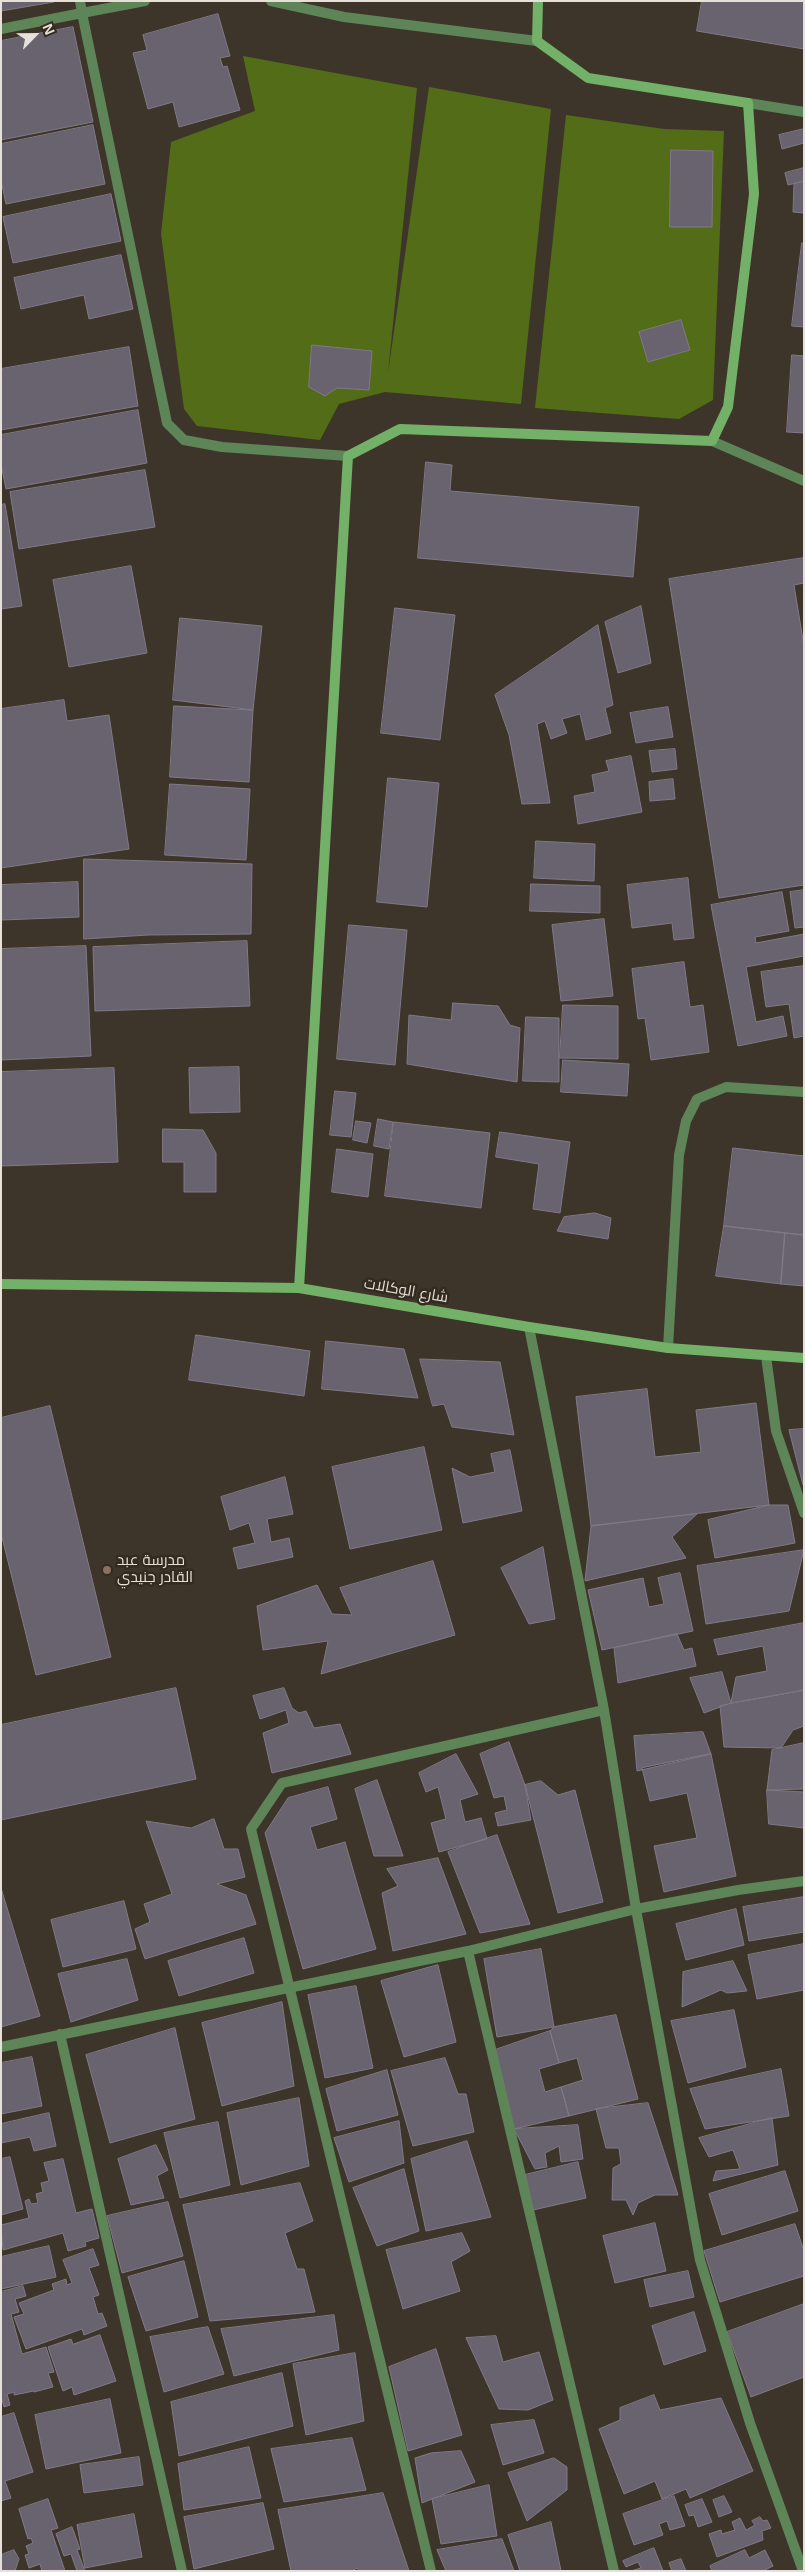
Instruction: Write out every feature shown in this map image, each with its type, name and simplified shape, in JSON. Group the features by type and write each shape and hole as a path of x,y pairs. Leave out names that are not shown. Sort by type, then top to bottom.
{"street":[{"path":"80,1 166,423 184,440 213,446 348,456 400,429 712,441 804,481"},
{"path":"1,29 145,1"},
{"path":"271,1 344,17 537,41 588,78 804,112"},
{"path":"537,41 538,1"},
{"path":"712,441 728,407 754,194 748,103"},
{"path":"299,1288 348,456"},
{"path":"668,1348 679,1155 686,1121 698,1099 726,1087 804,1092"},
{"name":"شارع الوكالات","path":"1,1284 299,1288 529,1327 668,1348 804,1358"},
{"path":"529,1327 604,1710 636,1909 700,2260 750,2423 803,2571"},
{"path":"766,1356 776,1431 804,1513"},
{"path":"431,2571 250,1829 282,1783 604,1710"},
{"path":"1,2046 468,1952 636,1909 738,1890 804,1881"},
{"path":"468,1952 614,2571"},
{"path":"60,2034 182,2571"}],"green space":[{"path":"243,56 417,88 388,373 429,87 551,109 521,404 385,392 339,404 320,440 197,426 184,409 161,234 171,142 255,111"},
{"path":"566,115 664,129 724,131 713,400 679,419 535,408"}],"building":[{"path":"1,1 54,1 54,2 1,11"},
{"path":"702,1 804,1 804,49 697,31"},
{"path":"218,14 230,56 220,58 223,67 227,66 240,110 179,127 173,102 148,109 133,53 147,50 143,35"},
{"path":"73,27 93,122 1,140 1,41"},
{"path":"93,125 105,184 6,204 1,180 1,144"},
{"path":"804,129 804,143 782,149 779,135"},
{"path":"671,150 713,151 712,227 670,227"},
{"path":"804,168 804,181 788,185 785,173"},
{"path":"804,182 804,213 793,212 794,184"},
{"path":"111,194 121,241 13,263 3,217"},
{"path":"802,243 804,244 804,327 792,326"},
{"path":"121,255 133,309 89,319 84,295 21,309 14,278"},
{"path":"681,320 690,350 648,362 639,332"},
{"path":"312,345 372,351 369,390 337,388 325,396 309,387"},
{"path":"129,347 138,406 1,430 1,369"},
{"path":"792,355 804,356 804,433 787,432"},
{"path":"138,410 147,463 6,489 1,464 1,435"},
{"path":"426,462 452,465 450,491 639,507 633,577 418,558"},
{"path":"145,470 155,527 19,549 10,492"},
{"path":"5,504 22,606 1,609 1,505"},
{"path":"804,558 804,583 794,585 804,646 804,885 719,898 669,579"},
{"path":"131,566 147,653 69,667 53,580"},
{"path":"641,606 651,663 618,673 605,622"},
{"path":"395,608 455,615 440,740 381,733"},
{"path":"180,618 262,626 253,710 173,700"},
{"path":"598,625 613,705 605,708 611,733 586,740 580,714 562,719 567,733 551,739 545,721 537,724 550,803 522,804 509,735 495,695"},
{"path":"64,700 67,721 109,715 129,849 1,868 1,709"},
{"path":"174,706 253,710 249,782 170,777"},
{"path":"668,707 673,737 636,743 630,713"},
{"path":"675,749 677,769 652,772 649,751"},
{"path":"631,756 642,812 578,824 574,796 595,792 592,775 609,771 606,761"},
{"path":"388,778 439,783 427,907 377,902"},
{"path":"673,779 675,799 650,801 649,782"},
{"path":"170,784 250,789 246,860 165,855"},
{"path":"536,841 595,844 594,881 534,878"},
{"path":"84,859 252,864 251,934 148,935 84,939"},
{"path":"688,878 694,938 674,940 672,923 632,928 627,885"},
{"path":"78,882 79,917 1,920 1,885"},
{"path":"531,884 600,886 600,913 530,911"},
{"path":"804,890 804,927 795,928 790,892"},
{"path":"782,892 789,931 755,937 756,943 804,934 804,956 746,967 756,1022 783,1016 787,1036 738,1046 711,905"},
{"path":"604,919 613,996 561,1001 552,925"},
{"path":"349,925 407,930 395,1065 337,1059"},
{"path":"247,941 250,1006 95,1011 93,947"},
{"path":"86,946 91,1056 1,1060 1,949"},
{"path":"684,962 690,1007 703,1005 709,1052 651,1060 645,1018 638,1019 632,969"},
{"path":"804,966 804,1036 794,1038 789,1004 766,1007 761,972"},
{"path":"453,1003 498,1006 510,1025 520,1028 517,1082 407,1064 409,1015 451,1020"},
{"path":"563,1005 618,1006 618,1059 560,1058"},
{"path":"526,1017 559,1018 559,1082 523,1081"},
{"path":"563,1060 629,1064 627,1096 561,1092"},
{"path":"239,1067 240,1112 190,1113 189,1068"},
{"path":"114,1068 118,1162 1,1166 1,1072"},
{"path":"335,1091 356,1093 351,1137 330,1135"},
{"path":"378,1119 393,1122 389,1149 374,1146"},
{"path":"356,1121 371,1123 367,1143 353,1140"},
{"path":"394,1122 490,1133 481,1208 385,1196"},
{"path":"163,1129 203,1130 216,1153 216,1192 184,1192 184,1162 163,1162"},
{"path":"500,1132 570,1142 560,1213 533,1209 539,1164 496,1157"},
{"path":"733,1148 804,1156 804,1235 724,1226"},
{"path":"337,1149 373,1154 368,1197 332,1192"},
{"path":"595,1213 611,1218 608,1239 557,1231 564,1217"},
{"path":"724,1226 785,1233 781,1284 716,1276"},
{"path":"785,1233 804,1235 804,1286 781,1284"},
{"path":"196,1335 310,1351 304,1396 189,1380"},
{"path":"326,1341 404,1349 418,1398 322,1389"},
{"path":"420,1359 500,1362 514,1435 452,1427 444,1404 433,1406"},
{"path":"647,1389 655,1457 701,1452 696,1410 756,1403 769,1505 591,1526 576,1397"},
{"path":"50,1406 111,1657 36,1675 1,1533 1,1418"},
{"path":"804,1429 804,1485 803,1485 789,1430"},
{"path":"424,1447 442,1530 350,1549 332,1467"},
{"path":"510,1450 522,1511 463,1523 452,1468 470,1477 495,1472 491,1454"},
{"path":"285,1477 293,1514 267,1519 271,1542 289,1538 293,1557 238,1569 233,1548 255,1543 249,1523 230,1530 221,1497"},
{"path":"769,1505 788,1505 795,1543 715,1558 708,1520"},
{"path":"697,1514 672,1537 686,1558 585,1581 591,1526"},
{"path":"543,1547 555,1619 529,1624 501,1568"},
{"path":"804,1550 789,1611 706,1624 697,1566"},
{"path":"433,1561 455,1635 321,1674 328,1641 263,1650 257,1606 317,1585 332,1614 352,1615 340,1588"},
{"path":"680,1573 693,1631 602,1650 588,1590 643,1578 649,1607 664,1604 658,1578"},
{"path":"804,1623 804,1690 731,1703 736,1677 767,1671 763,1646 718,1655 714,1640"},
{"path":"677,1634 684,1650 692,1648 696,1666 618,1683 614,1648"},
{"path":"722,1672 731,1703 704,1713 690,1678"},
{"path":"176,1688 196,1779 1,1820 1,1725"},
{"path":"284,1688 292,1708 299,1713 306,1711 314,1728 340,1724 351,1754 272,1773 263,1733 289,1723 286,1710 260,1719 253,1696"},
{"path":"804,1691 804,1726 793,1730 781,1748 724,1747 720,1706"},
{"path":"703,1732 711,1754 637,1771 634,1736"},
{"path":"509,1742 525,1785 531,1820 498,1826 495,1813 507,1810 504,1796 494,1798 480,1754"},
{"path":"804,1743 804,1789 767,1790 772,1750"},
{"path":"456,1754 478,1794 460,1800 465,1822 481,1818 487,1839 439,1852 431,1823 446,1819 438,1787 426,1792 419,1773"},
{"path":"711,1754 736,1876 664,1892 654,1846 697,1838 687,1793 650,1801 642,1768"},
{"path":"377,1780 403,1856 374,1856 355,1789"},
{"path":"541,1781 558,1795 575,1790 603,1902 558,1913 525,1785"},
{"path":"328,1787 337,1819 310,1827 317,1850 345,1842 376,1949 303,1969 265,1833 288,1798"},
{"path":"767,1790 804,1792 804,1828 769,1824"},
{"path":"214,1819 224,1849 238,1849 245,1877 217,1884 246,1895 256,1924 145,1959 135,1929 150,1922 144,1904 172,1894 146,1821 191,1828"},
{"path":"497,1835 530,1924 480,1933 448,1852"},
{"path":"438,1858 466,1934 393,1951 382,1893 398,1886 387,1869"},
{"path":"1,1888 40,2016 1,2027"},
{"path":"804,1897 804,1932 749,1941 743,1907"},
{"path":"124,1901 136,1949 63,1967 51,1920"},
{"path":"736,1909 744,1945 686,1960 676,1924"},
{"path":"244,1938 254,1973 179,1996 168,1961"},
{"path":"804,1944 804,1990 757,1999 748,1955"},
{"path":"541,1949 554,2027 497,2037 484,1959"},
{"path":"127,1959 138,2000 71,2022 58,1974"},
{"path":"733,1961 747,1991 727,1993 721,1990 682,2007 683,1972"},
{"path":"438,1965 456,2042 404,2057 381,1981"},
{"path":"356,1986 373,2068 325,2078 308,1995"},
{"path":"282,2002 294,2086 222,2106 202,2023"},
{"path":"734,2010 746,2067 688,2083 671,2021"},
{"path":"616,2015 638,2099 569,2116 561,2087 583,2080 577,2058 559,2063 550,2031 554,2027"},
{"path":"175,2028 195,2119 110,2143 86,2055"},
{"path":"550,2031 559,2063 539,2069 545,2092 561,2087 569,2116 514,2129 495,2050"},
{"path":"32,2057 42,2106 1,2114 1,2063"},
{"path":"445,2058 458,2094 466,2094 474,2132 413,2146 391,2071"},
{"path":"781,2069 789,2116 705,2129 690,2089"},
{"path":"387,2070 398,2115 337,2131 326,2089"},
{"path":"299,2098 309,2166 241,2185 227,2113"},
{"path":"648,2103 678,2195 655,2195 638,2203 633,2215 626,2200 612,2200 613,2168 621,2164 619,2148 606,2148 596,2109"},
{"path":"49,2113 56,2146 34,2151 30,2137 1,2143 1,2124"},
{"path":"772,2118 778,2165 713,2181 716,2171 740,2169 733,2150 709,2157 699,2138"},
{"path":"399,2121 404,2163 349,2182 334,2138"},
{"path":"218,2122 230,2185 180,2198 164,2133"},
{"path":"578,2125 583,2159 561,2162 559,2146 545,2153 547,2167 535,2169 514,2129"},
{"path":"467,2141 491,2217 426,2231 411,2159"},
{"path":"156,2145 168,2170 157,2176 164,2198 131,2205 118,2159"},
{"path":"10,2157 23,2209 1,2215 1,2159"},
{"path":"63,2159 76,2213 92,2209 99,2238 85,2242 86,2246 68,2251 63,2233 3,2250 1,2225 29,2218 25,2201 29,2199 31,2204 38,2203 36,2194 43,2192 41,2183 49,2181 44,2163"},
{"path":"578,2162 586,2198 533,2210 525,2175"},
{"path":"404,2169 419,2231 377,2246 353,2188"},
{"path":"785,2171 798,2211 722,2235 709,2194"},
{"path":"300,2183 313,2221 285,2233 297,2269 304,2269 315,2312 210,2321 183,2205"},
{"path":"168,2202 183,2256 122,2273 107,2216"},
{"path":"655,2223 666,2271 615,2283 603,2236"},
{"path":"795,2224 804,2251 804,2276 720,2302 704,2251"},
{"path":"462,2233 470,2251 451,2262 460,2291 403,2309 386,2250"},
{"path":"49,2246 56,2277 1,2289 1,2257"},
{"path":"93,2249 99,2265 89,2268 99,2295 93,2297 98,2314 102,2313 107,2326 84,2335 82,2329 26,2349 14,2317 24,2314 19,2303 54,2290 52,2284 66,2279 67,2285 72,2283 63,2260"},
{"path":"184,2261 198,2317 146,2331 128,2277"},
{"path":"688,2271 694,2297 650,2307 644,2280"},
{"path":"23,2286 26,2296 15,2299 19,2312 11,2314 22,2354 46,2347 54,2372 48,2373 53,2387 34,2392 14,2395 14,2392 7,2394 10,2405 4,2407 1,2396 1,2292"},
{"path":"804,2304 804,2377 751,2397 727,2332"},
{"path":"694,2312 706,2351 664,2365 652,2326"},
{"path":"334,2315 339,2350 234,2376 221,2329"},
{"path":"208,2327 224,2374 164,2392 150,2337"},
{"path":"100,2335 116,2381 74,2395 72,2387 63,2391 48,2347 71,2339 73,2344"},
{"path":"496,2336 503,2362 539,2352 553,2400 528,2410 499,2409 466,2338"},
{"path":"436,2349 462,2435 408,2451 389,2367"},
{"path":"355,2353 364,2421 306,2435 293,2364"},
{"path":"282,2373 293,2426 179,2456 171,2402"},
{"path":"654,2395 660,2410 721,2398 753,2471 690,2498 686,2489 662,2499 655,2481 624,2494 599,2429 620,2420 620,2408"},
{"path":"110,2399 121,2453 46,2469 35,2415"},
{"path":"14,2413 33,2472 5,2481 11,2498 1,2501 1,2417"},
{"path":"534,2420 544,2453 503,2465 491,2425"},
{"path":"352,2438 366,2490 284,2502 271,2449"},
{"path":"249,2447 261,2498 184,2510 178,2464"},
{"path":"461,2451 475,2482 422,2503 415,2458 431,2453"},
{"path":"139,2457 143,2485 84,2493 80,2465"},
{"path":"554,2458 567,2467 567,2490 527,2521 508,2473"},
{"path":"489,2485 497,2536 441,2544 432,2499"},
{"path":"383,2493 409,2571 359,2571 357,2568 352,2571 291,2571 278,2510"},
{"path":"674,2496 685,2526 670,2530 667,2521 659,2524 663,2535 634,2545 623,2514"},
{"path":"724,2496 732,2512 719,2517 713,2500"},
{"path":"48,2499 58,2528 51,2530 65,2571 42,2571 40,2564 29,2568 25,2555 29,2554 26,2546 33,2543 31,2538 28,2539 19,2509"},
{"path":"702,2499 712,2522 698,2527 694,2515 689,2516 685,2505"},
{"path":"263,2503 274,2549 194,2569 184,2517"},
{"path":"134,2514 142,2557 85,2568 77,2525"},
{"path":"760,2517 763,2521 767,2520 771,2528 762,2531 763,2540 717,2557 709,2534 721,2530 722,2534 735,2530 732,2522 740,2518 746,2530 755,2525 752,2521"},
{"path":"551,2522 561,2571 520,2571 508,2535"},
{"path":"72,2527 80,2549 77,2550 85,2571 77,2571 71,2554 64,2556 56,2534"},
{"path":"502,2539 514,2571 446,2571 437,2550"},
{"path":"654,2548 663,2571 631,2571 641,2568 638,2562 626,2567 623,2561"},
{"path":"14,2550 19,2559 15,2571 1,2571 1,2555"},
{"path":"745,2550 749,2558 765,2550 773,2566 763,2571 712,2571 710,2566"},
{"path":"681,2559 686,2571 672,2571 669,2563"}],"place":[{"name":"مدرسة عبد القادر جنيدي","path":"107,1570"}]}
